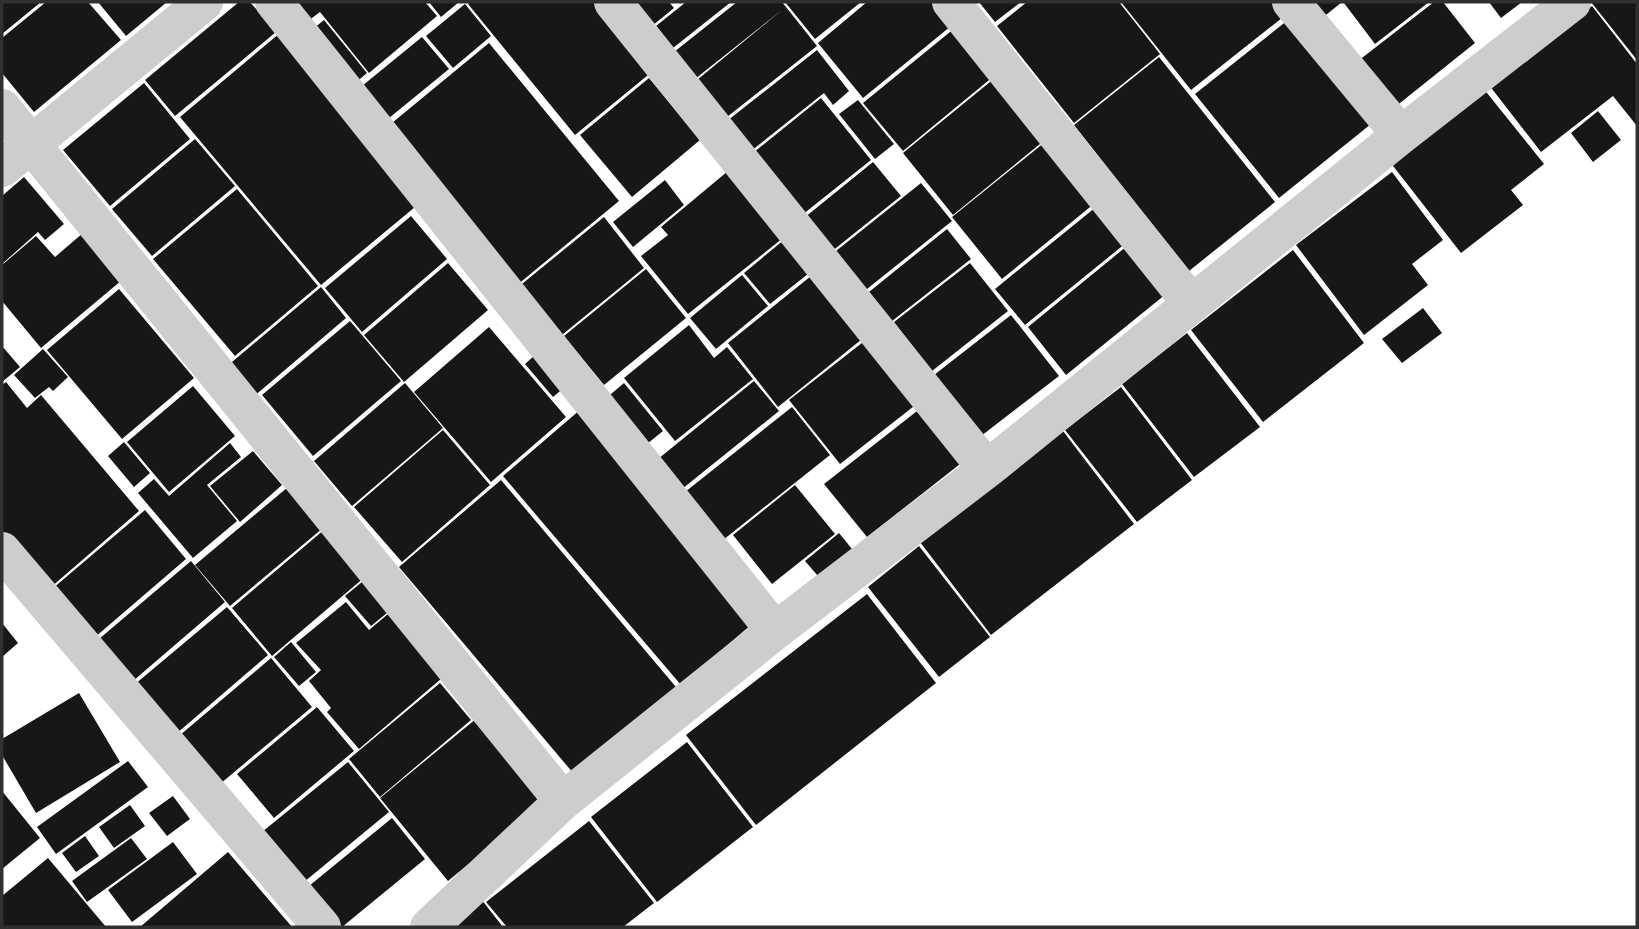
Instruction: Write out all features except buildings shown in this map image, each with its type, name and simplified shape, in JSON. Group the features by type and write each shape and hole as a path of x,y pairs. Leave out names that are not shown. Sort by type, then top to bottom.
{"street":[{"path":"2,169 204,2"},
{"path":"274,2 775,631"},
{"path":"613,2 987,469"},
{"path":"951,2 1192,304"},
{"path":"1292,2 1401,135"},
{"path":"429,927 563,801 775,631 987,469 1401,135 1572,2"},
{"path":"2,108 563,801"},
{"path":"2,551 322,927"}]}
